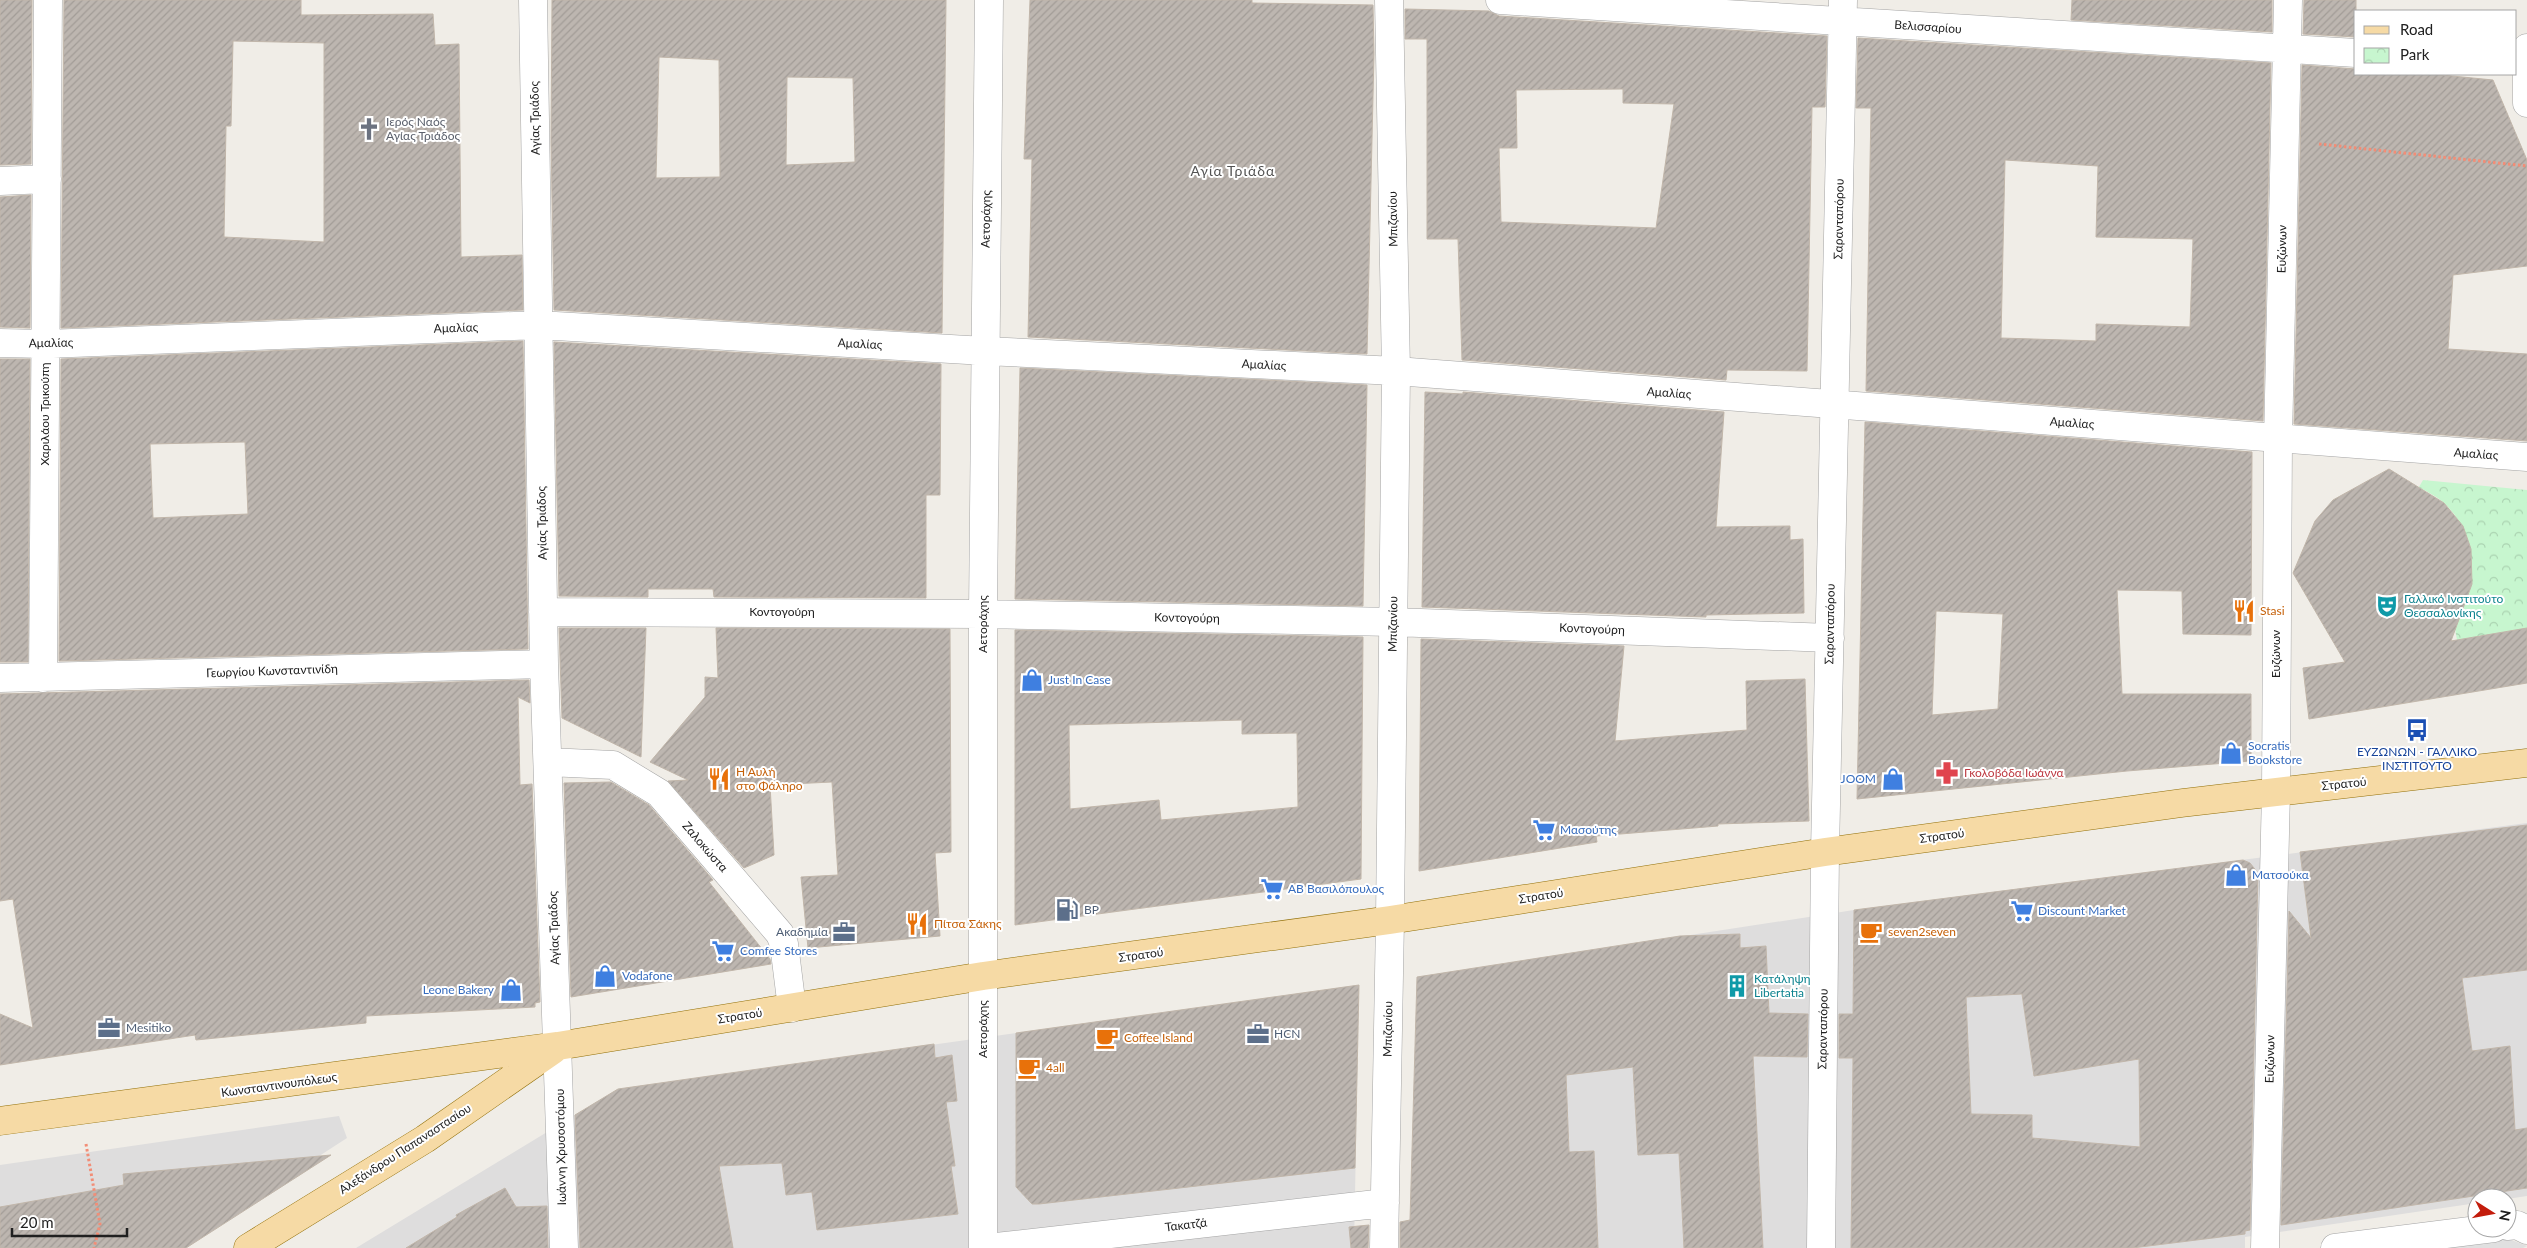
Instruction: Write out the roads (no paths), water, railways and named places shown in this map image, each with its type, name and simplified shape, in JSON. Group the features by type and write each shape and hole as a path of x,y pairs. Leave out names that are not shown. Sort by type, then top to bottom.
{"main road":[{"name":"Στρατού","path":"558,1046 983,976 1390,920 1825,852 2276,792 2527,763"},
{"name":"Κωνσταντινουπόλεως","path":"0,1121 80,1112 558,1046"},
{"name":"Αλεξάνδρου Παπαναστασίου","path":"248,1248 425,1138 558,1046"}],"street":[{"name":"Χαριλάου Τρικούπη","path":"43,678 48,0"},
{"name":"Αγίας Τριάδος","path":"533,0 544,664 558,1046"},
{"name":"Αετοράχης","path":"985,1248 983,614 989,0"},
{"name":"Μπιζανίου","path":"1384,1248 1390,920 1396,371 1389,0"},
{"name":"Βελισσαρίου","path":"1500,0 1843,11 2286,49 2354,53"},
{"name":"Ευζώνων","path":"2265,1248 2276,792 2278,439 2288,0"},
{"name":"Σαρανταπόρου","path":"1821,1248 1825,852 1843,11"},
{"path":"2523,59 2527,102"},
{"path":"0,182 47,180"},
{"name":"Αμαλίας","path":"0,343 46,344 538,325 985,351 1396,371 1835,406 2527,457"},
{"name":"Κοντογούρη","path":"543,612 983,614 1393,622 1830,638"},
{"name":"Γεωργίου Κωνσταντινίδη","path":"0,678 544,664"},
{"name":"Ζαλοκώστα","path":"548,762 613,765 659,793 780,934 784,944 792,1008"},
{"name":"Ιωάννη Χρυσοστόμου","path":"558,1046 564,1248"},
{"name":"Τακατζά","path":"985,1248 1385,1203"},
{"path":"2334,1248 2467,1231"}],"place":[{"name":"Ιερός Ναός Αγίας Τριάδος","path":"369,129"},
{"name":"Γαλλικό Ινστιτούτο Θεσσαλονίκης","path":"2387,606"},
{"name":"Stasi","path":"2244,611"},
{"name":"Just In Case","path":"1032,680"},
{"name":"ΕΥΖΩΝΩΝ - ΓΑΛΛΙΚΟ ΙΝΣΤΙΤΟΥΤΟ","path":"2417,730"},
{"name":"Socratis Bookstore","path":"2231,753"},
{"name":"Γκολοβόδα Ιωάννα","path":"1947,773"},
{"name":"Η Αυλή στο Φάληρο","path":"719,779"},
{"name":"JOOM","path":"1893,779"},
{"name":"Μασούτης","path":"1544,830"},
{"name":"Ματσούκα","path":"2236,875"},
{"name":"ΑΒ Βασιλόπουλος","path":"1272,889"},
{"name":"BP","path":"1067,910"},
{"name":"Discount Market","path":"2022,911"},
{"name":"Πίτσα Σάκης","path":"917,924"},
{"name":"Ακαδημία","path":"844,932"},
{"name":"seven2seven","path":"1871,932"},
{"name":"Comfee Stores","path":"723,951"},
{"name":"Vodafone","path":"605,976"},
{"name":"Κατάληψη Libertatia","path":"1737,986"},
{"name":"Leone Bakery","path":"511,990"},
{"name":"Mesitiko","path":"109,1028"},
{"name":"HCN","path":"1258,1034"},
{"name":"Coffee Island","path":"1107,1038"},
{"name":"4all","path":"1029,1068"}],"district":[{"name":"Αγία Τριάδα","path":"1233,171"}]}
